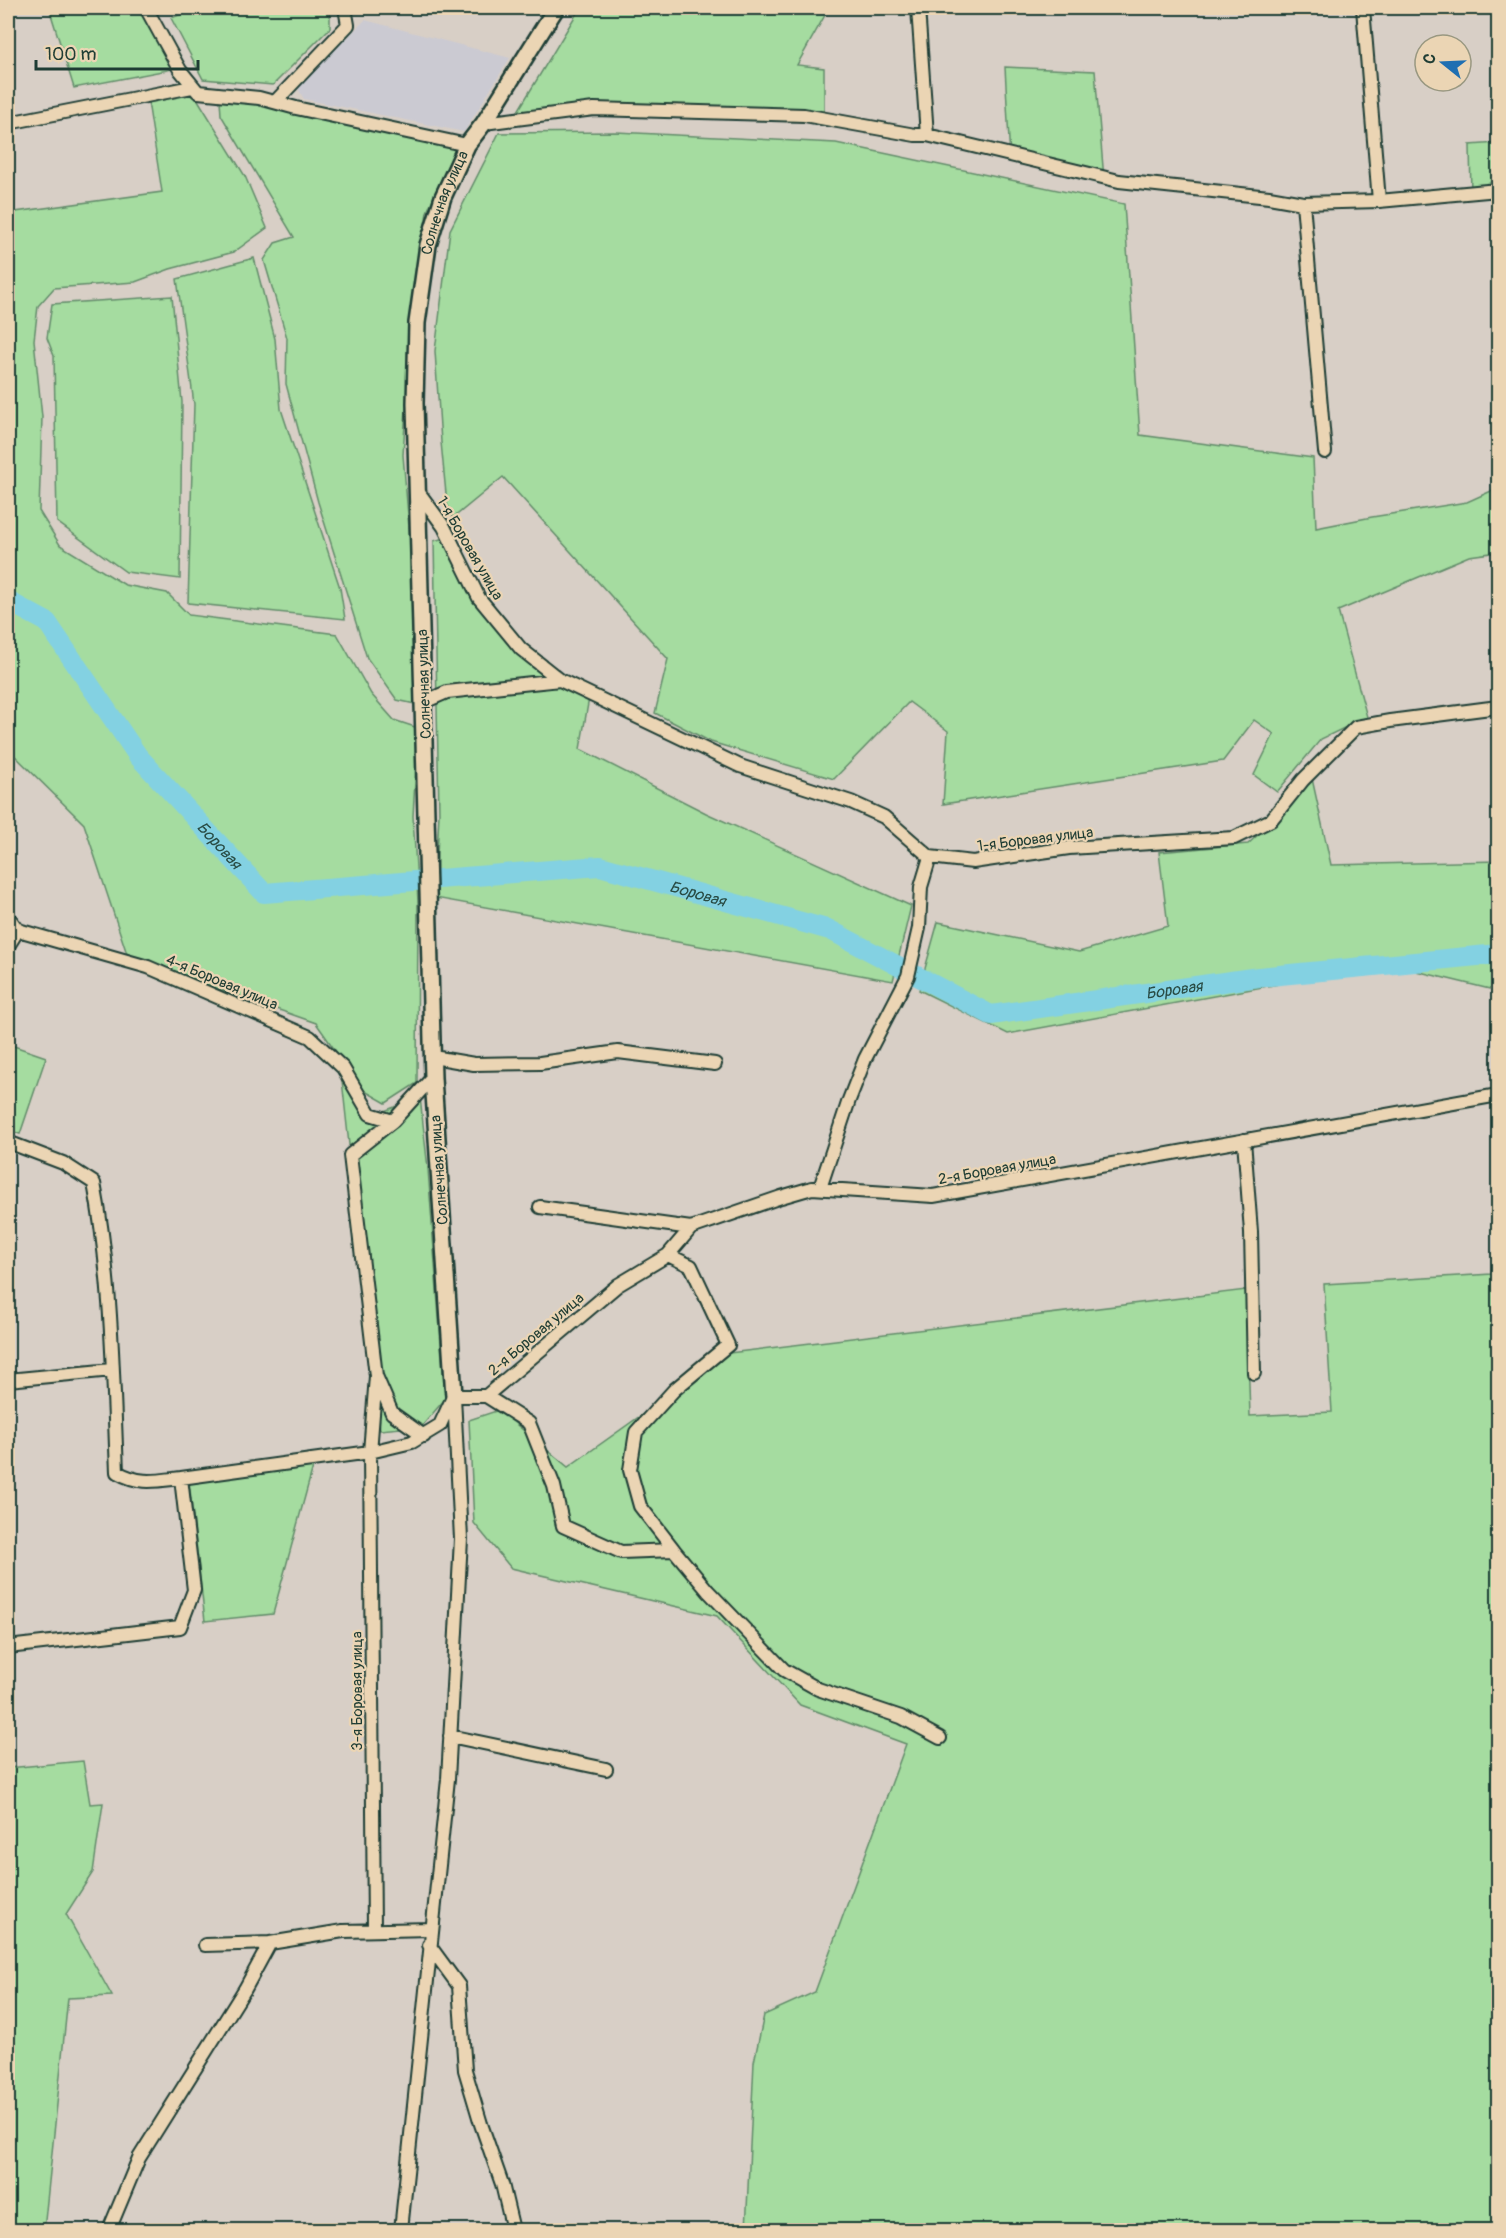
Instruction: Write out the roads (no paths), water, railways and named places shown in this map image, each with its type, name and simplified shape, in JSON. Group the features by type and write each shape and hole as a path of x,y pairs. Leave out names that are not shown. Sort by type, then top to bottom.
{"street":[{"path":"147,8 180,70 198,92 259,98 467,145"},
{"path":"275,102 348,25 345,8"},
{"name":"Солнечная улица","path":"454,1396 433,1077 415,403 417,324 428,245 442,197 467,145 484,123 556,8"},
{"path":"918,8 927,135"},
{"path":"1363,8 1379,201"},
{"path":"8,123 192,87"},
{"path":"484,123 606,110 804,115 915,135 927,135 1119,181 1269,197 1303,203 1379,201 1498,190"},
{"path":"1303,203 1325,452"},
{"name":"1-я Боровая улица","path":"417,490 444,527 479,598 521,649 560,680 740,766 851,802 884,817 930,857 973,862 1069,848 1234,838 1271,820 1303,780 1356,727 1498,707"},
{"path":"424,702 447,692 560,680"},
{"path":"820,1188 865,1059 908,976 919,928 921,887 930,857"},
{"path":"8,917 18,930 8,946"},
{"name":"4-я Боровая улица","path":"18,930 148,967 310,1037 343,1068 370,1114 393,1121"},
{"path":"433,1057 474,1064 540,1064 618,1052 715,1064"},
{"path":"424,1436 392,1413 376,1376 350,1155 393,1121 433,1077"},
{"name":"2-я Боровая улица","path":"454,1396 486,1396 618,1285 668,1255 691,1228 812,1188 933,1196 1498,1095"},
{"path":"1244,1140 1251,1232 1254,1373"},
{"path":"8,1142 63,1163 94,1183 101,1218 117,1472 130,1480 151,1482 181,1478 370,1452 412,1442 440,1425 454,1396"},
{"path":"540,1207 691,1228"},
{"path":"668,1255 691,1266 728,1345 674,1390 636,1432 630,1470 639,1506 708,1591 784,1670 818,1689 901,1717 940,1738"},
{"path":"8,1380 112,1371"},
{"name":"3-я Боровая улица","path":"374,1929 370,1452 376,1376"},
{"path":"401,2230 448,1779 461,1539 454,1396"},
{"path":"486,1396 529,1424 554,1486 563,1526 621,1552 674,1550"},
{"path":"8,1647 180,1627 194,1590 181,1478"},
{"path":"450,1736 606,1769"},
{"path":"205,1945 270,1943 344,1931 431,1929"},
{"path":"109,2230 139,2158 245,1989 270,1943"},
{"path":"429,1945 459,1986 465,2070 502,2184 513,2230"}],"waterway":[{"name":"Боровая","path":"8,601 47,622 138,756 264,893 600,866 830,930 991,1015 1259,977 1498,954"}]}
